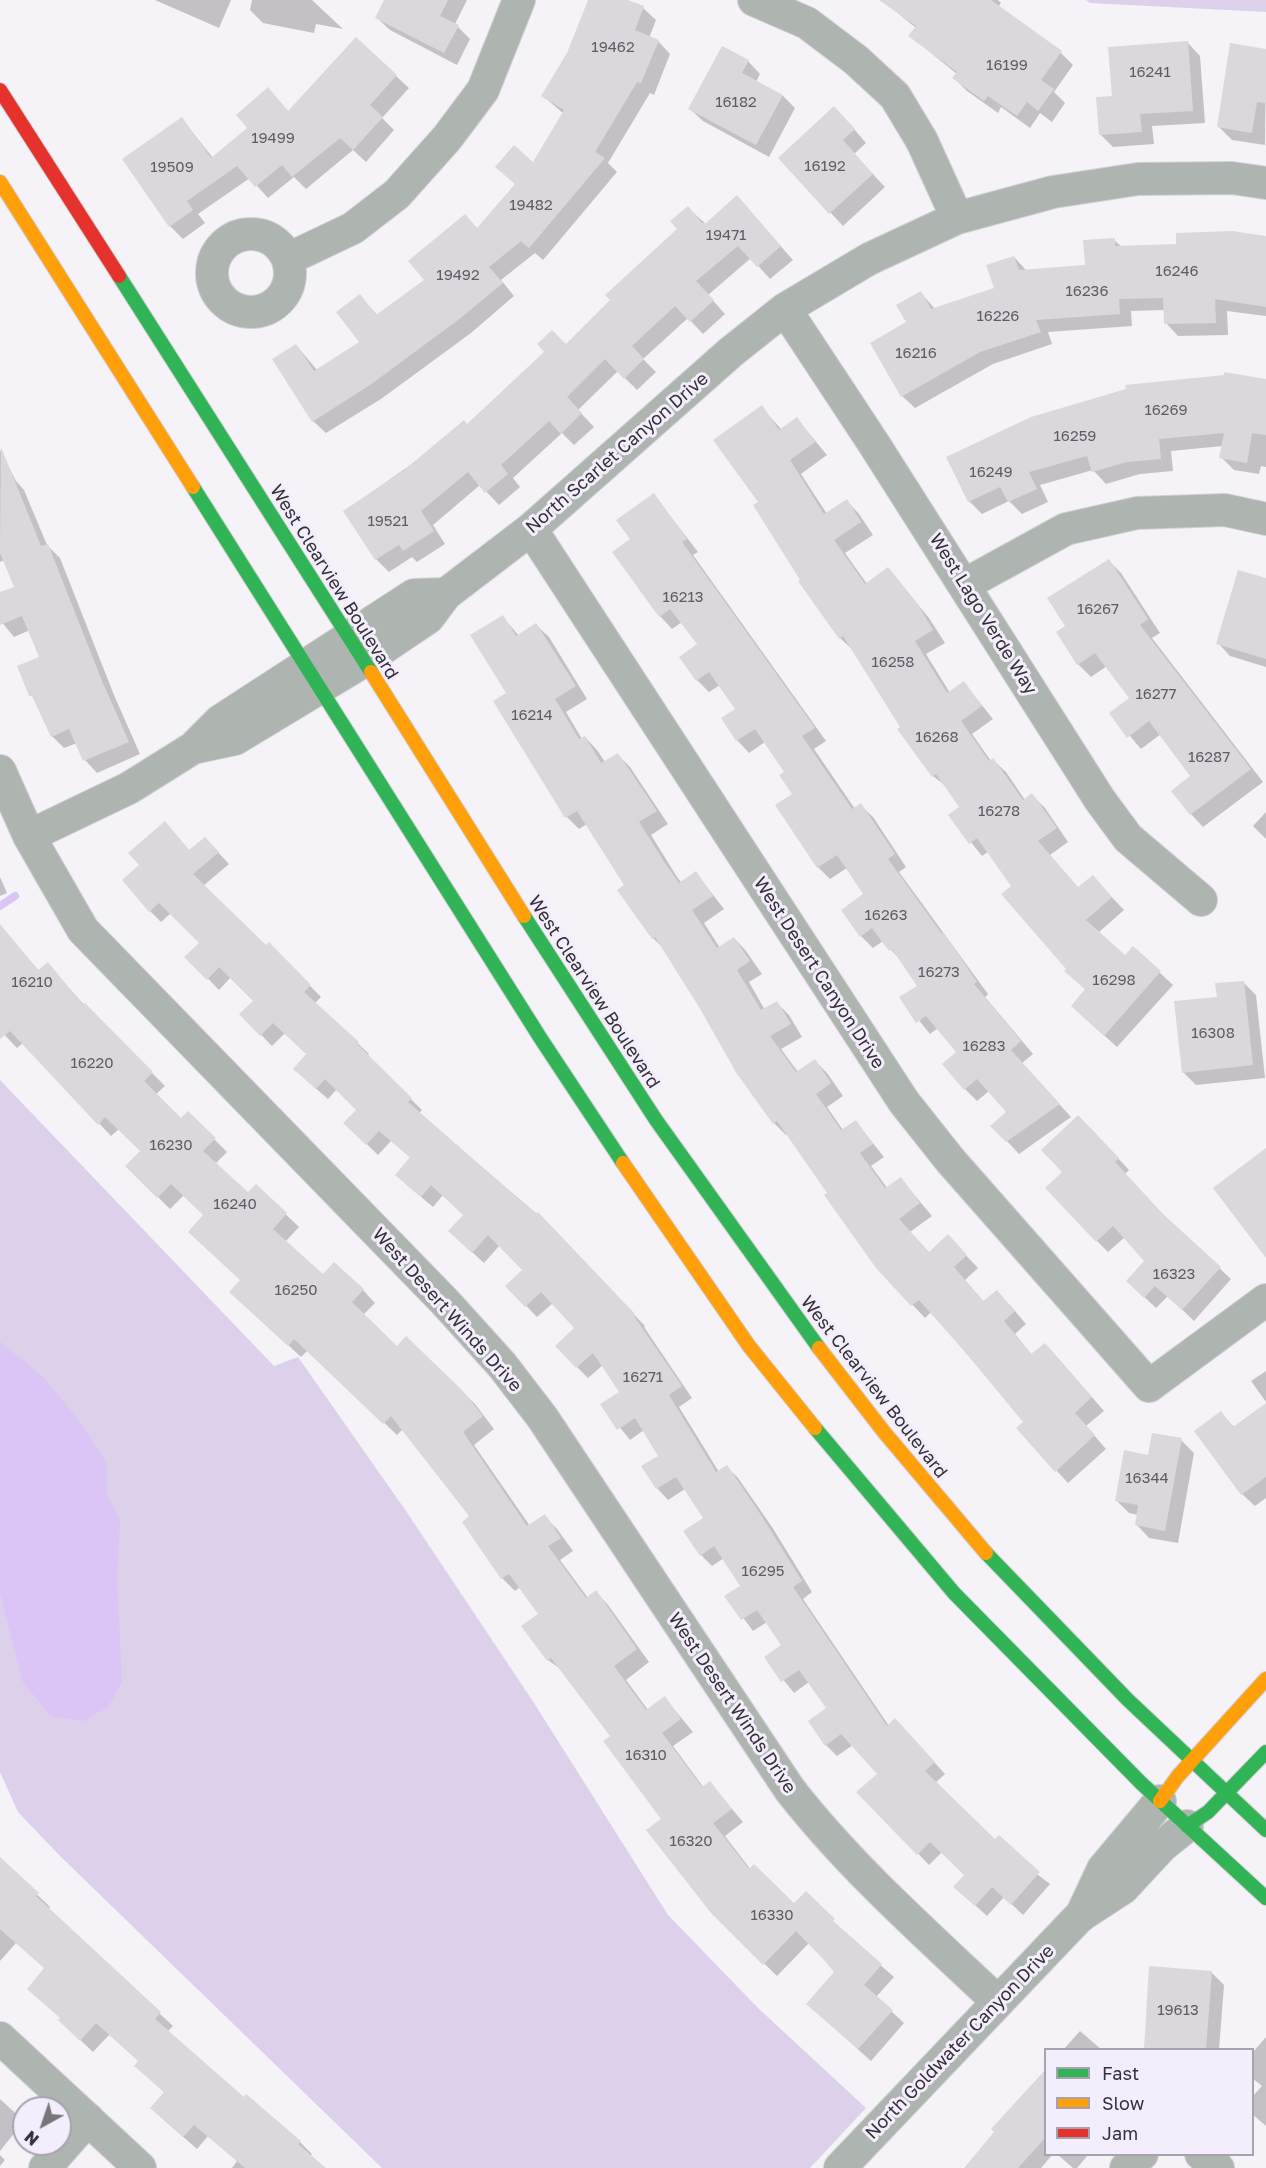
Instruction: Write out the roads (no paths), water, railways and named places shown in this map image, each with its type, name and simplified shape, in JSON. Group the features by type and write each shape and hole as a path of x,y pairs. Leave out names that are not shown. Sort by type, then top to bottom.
{"street":[{"path":"288,259 353,228 396,194 447,138 483,90 519,0"},
{"path":"754,0 807,23 856,60 895,96 922,141 957,218"},
{"name":"West Clearview Boulevard","path":"0,90 357,650 586,1015 695,1179 788,1307 968,1533 1191,1762 1266,1830"},
{"name":"North Scarlet Canyon Drive","path":"29,836 129,788 193,748 220,721 314,677 357,650 428,618 446,594 531,529 731,352 785,309 869,259 957,218 1053,192 1138,179 1232,178 1266,183"},
{"path":"0,182 541,1039 695,1271 749,1346 851,1472 954,1593 1055,1699 1160,1801 1266,1898"},
{"name":"West Lago Verde Way","path":"785,309 1100,800 1128,838 1201,900"},
{"path":"964,585 1066,529 1137,513 1225,510 1266,519"},
{"name":"West Desert Canyon Drive","path":"531,529 904,1102 951,1160 1149,1386 1266,1300"},
{"name":"West Desert Winds Drive","path":"0,771 29,836 83,930 445,1302 502,1365 542,1417 790,1790 822,1831 868,1880 997,2001"},
{"name":"North Goldwater Canyon Drive","path":"1080,1916 1103,1869 1191,1762 1266,1679"},
{"name":"North Goldwater Canyon Drive","path":"840,2168 1080,1916 1123,1888 1162,1846 1226,1795 1266,1752"},
{"path":"0,2038 140,2168"},
{"path":"45,2168 88,2119"},
{"path":"1126,2168 1140,2156"},
{"path":"1203,2156 1218,2168"}],"waterway":[{"path":"0,906 15,896"}]}
